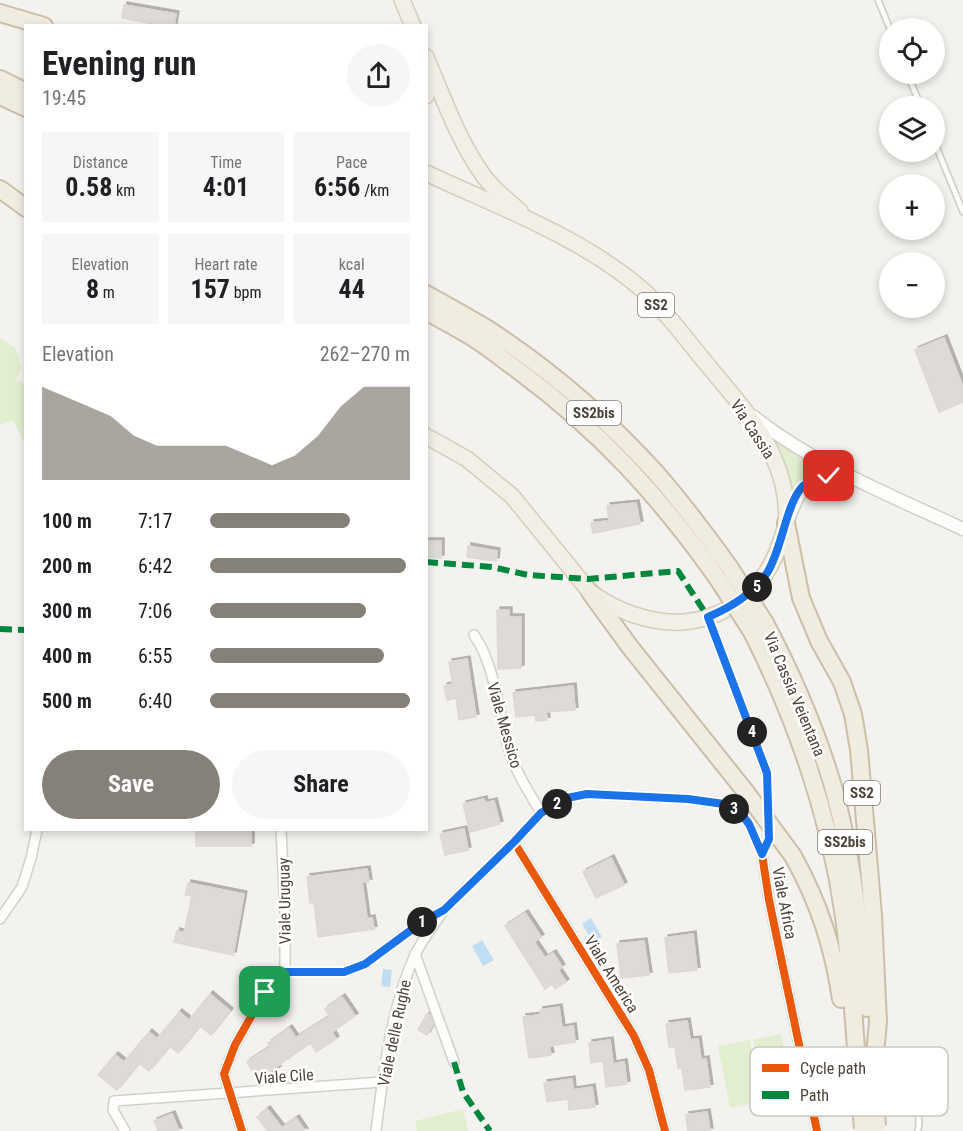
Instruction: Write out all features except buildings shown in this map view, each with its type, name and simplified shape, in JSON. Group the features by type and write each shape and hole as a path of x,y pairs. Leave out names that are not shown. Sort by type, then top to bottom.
{"highway":[{"path":"0,12 38,24"},
{"path":"0,79 24,91"},
{"path":"0,96 24,107"},
{"path":"0,189 24,207"},
{"name":"Via Cassia Veientana","path":"428,295 486,329 555,378 604,421 657,474 696,522 758,628 814,786 835,863 862,1047"},
{"name":"Via Cassia Veientana","path":"428,312 488,348 544,389 593,432 644,483 684,531 724,573"},
{"name":"SS2","path":"786,524 801,598 819,640 842,682 853,714 873,915 878,1022 872,1047"},
{"name":"SS2","path":"590,592 630,647 746,791 793,856 811,889 824,922 837,968 845,1024 854,1047"}],"main road":[{"path":"402,0 412,24"},
{"name":"Via Cassia","path":"428,62 456,126 484,177 500,195 542,227"},
{"name":"Via Cassia","path":"428,174 542,227 586,251 623,275 645,293 746,411 765,441 779,472 786,524 776,556 762,581 742,599 708,617 681,622 651,619 613,606 590,592 512,496 467,459 428,437"}],"street":[{"path":"746,411 793,445 852,477 963,529"},
{"path":"786,524 796,497 809,482 829,476 852,477"},
{"name":"Viale Africa","path":"708,617 767,773 769,839 762,854 769,900 799,1047"},
{"name":"Viale Messico","path":"474,635 487,658 514,765 541,813"},
{"path":"242,1131 224,1074 235,1045 265,992 285,972 344,972 365,964 422,922 444,910 541,813 567,798 587,794 688,799 724,804 740,812 762,854"},
{"path":"0,919 22,887 32,858 37,831"},
{"name":"Viale Uruguay","path":"281,831 285,899 285,972"},
{"name":"Viale America","path":"514,842 634,1036 649,1070 665,1131"},
{"name":"Viale delle Rughe","path":"376,1131 382,1082 402,987 415,954 444,910"},
{"path":"415,954 454,1062"},
{"name":"Viale Cile","path":"125,1131 113,1110 114,1101 382,1082"},
{"name":"Viale Africa","path":"814,1116 817,1131"}],"lane":[{"path":"878,0 885,18"},
{"path":"943,162 963,212"},
{"path":"918,1131 919,1116"}],"green space":[{"path":"0,338 16,349 21,367 16,381 24,383 24,442 13,420 0,425"},
{"path":"765,431 798,456 827,471 806,476 791,492 785,463"},
{"path":"781,1034 784,1047 754,1047 753,1040"},
{"path":"750,1040 750,1104 730,1108 718,1046"},
{"path":"463,1109 468,1131 417,1131 415,1121"}],"water":[{"path":"591,918 602,937 593,942 582,924"},
{"path":"482,940 494,960 483,966 472,946"},
{"path":"383,969 392,970 390,987 381,986"}],"marked path":[{"path":"428,562 492,567 528,575 588,579 678,571 708,617"},
{"path":"0,629 24,630"},
{"path":"454,1062 463,1092 490,1131"}],"cycle path":[{"path":"708,617 767,773 769,839 762,854 769,900 800,1047"},
{"path":"242,1131 224,1074 235,1045 265,992 285,972 344,972 365,964 421,922 444,910 541,813 567,798 587,794 688,799 724,804 740,812 749,824 762,854"},
{"path":"514,842 634,1036 649,1070 665,1131"},
{"path":"814,1116 817,1131"}],"route":[{"path":"265,992 285,972 344,972 365,964 422,922 444,910 541,813 567,798 587,794 688,799 724,804 740,812 749,824 762,854 769,839 767,773 708,617 728,608 755,588 772,565 799,492 814,479 829,476"}]}
